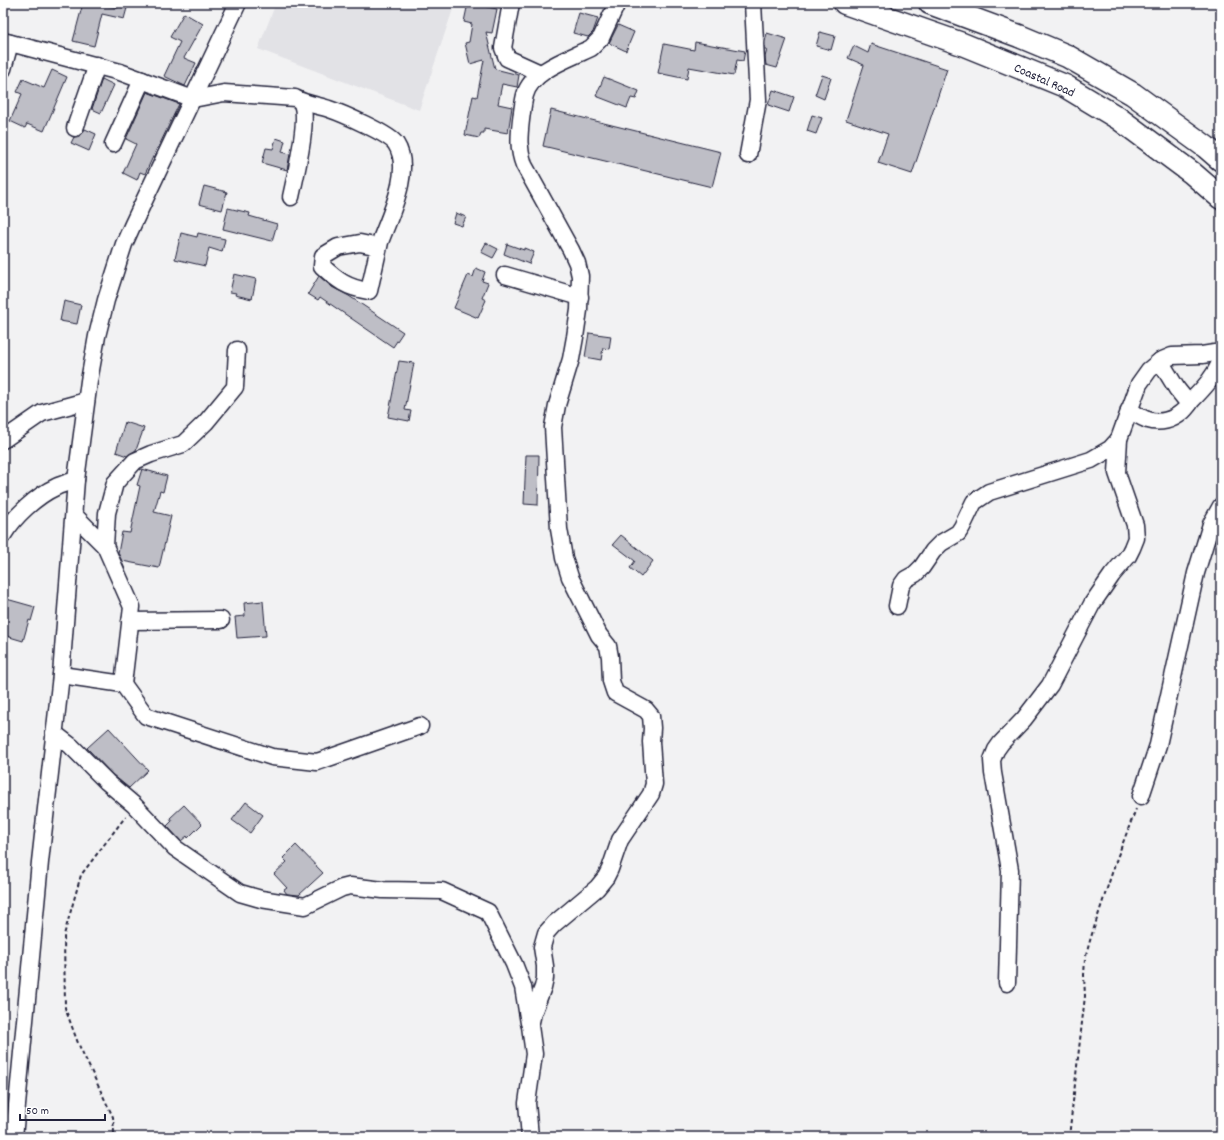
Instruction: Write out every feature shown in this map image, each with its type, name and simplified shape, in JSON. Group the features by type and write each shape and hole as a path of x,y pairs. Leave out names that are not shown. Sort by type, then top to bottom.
{"highway":[{"name":"Coastal Road","path":"844,3 962,44 1065,86 1118,118 1192,173 1221,198"},
{"path":"930,3 956,7 1067,56 1133,94 1206,147 1221,160"}],"street":[{"path":"14,1137 40,862 61,675 76,480 86,401 97,336 124,244 238,3"},
{"path":"511,3 503,48 507,58 540,73"},
{"path":"530,1026 545,978 542,947 546,933 554,924 597,888 606,877 620,840 651,794 654,784 651,716 646,710 615,693 611,681 608,646 599,635 570,577 564,558 559,529 553,427 557,405 571,359 575,337 580,297 580,276 577,263 571,250 524,166 520,156 518,138 525,95 533,80 540,73 591,48 597,43 601,38 617,3"},
{"path":"748,155 758,100 753,3"},
{"path":"3,69 6,42 98,65 193,99 224,93 294,98 301,102 336,112 372,127 396,143 403,162 402,181 380,242"},
{"path":"75,128 98,65"},
{"path":"113,144 142,80"},
{"path":"291,197 305,113 304,106 301,102"},
{"path":"505,275 580,297"},
{"path":"105,546 107,513 115,483 135,462 151,454 183,444 206,422 235,387 237,350"},
{"path":"1007,983 1010,870 993,774 992,760 994,754 1001,743 1024,719 1050,685 1092,604 1112,575 1128,556 1136,538 1134,525 1117,473 1119,439 1139,384 1149,370 1160,361 1172,356 1202,355 1221,352"},
{"path":"1160,361 1189,404"},
{"path":"1129,410 1148,420 1160,421 1173,419 1184,411 1205,387 1216,372 1221,361"},
{"path":"3,440 42,413 86,401"},
{"path":"897,606 901,586 922,567 933,551 941,543 958,533 977,499 989,492 1091,460 1110,448 1119,439"},
{"path":"3,535 10,524 28,506 55,488 76,480"},
{"path":"1141,796 1158,745 1196,573 1211,524 1221,506"},
{"path":"74,515 105,546 132,607 123,684 146,716 272,757 316,762 420,726"},
{"path":"130,621 221,620"},
{"path":"61,675 123,684"},
{"path":"54,733 71,746 107,782 134,805 175,848 240,893 305,906 342,888 350,886 383,890 442,891 488,912 514,964 523,987 534,1054 527,1103 530,1137"}],"path":[{"path":"1069,1137 1085,996 1085,959 1117,858 1141,796"},
{"path":"114,1133 113,1117 78,1043 65,1008 64,935 81,875 113,835 134,805"}],"shaded area":[{"path":"276,3 455,3 419,110 258,49"}],"building":[{"path":"83,3 98,3 118,8 118,6 127,8 124,19 102,14 94,46 73,41"},
{"path":"468,3 497,9 492,33 486,32 495,69 519,75 517,87 502,84 498,104 512,107 508,133 484,129 484,133 481,133 479,138 465,135 473,96 477,97 484,60 470,64 465,43 469,42 472,24 464,22"},
{"path":"184,13 203,24 184,58 196,63 185,86 164,76 180,42 170,37"},
{"path":"579,13 598,18 593,32 588,37 573,33"},
{"path":"618,25 634,32 626,51 609,43"},
{"path":"820,32 835,36 831,50 816,46"},
{"path":"767,33 787,39 777,68 766,65 765,57 767,50 765,50 765,42"},
{"path":"695,42 745,51 743,61 737,60 734,75 689,67 687,79 658,73 664,44 694,50"},
{"path":"871,44 947,69 912,174 878,163 888,134 846,120 864,65 848,58 854,46 868,53"},
{"path":"52,70 67,77 44,131 27,124 25,128 10,121 22,94 17,92 23,79 44,88"},
{"path":"822,75 831,78 824,99 815,95"},
{"path":"604,77 639,91 636,99 631,98 627,108 596,96"},
{"path":"102,79 114,85 101,113 92,109"},
{"path":"773,90 794,97 789,112 768,105"},
{"path":"147,92 179,104 145,174 140,172 137,180 123,173 136,144 126,139"},
{"path":"551,110 721,152 712,187 543,146"},
{"path":"812,115 822,118 816,134 807,131"},
{"path":"85,129 96,134 89,151 71,143 74,137 81,135"},
{"path":"276,138 285,141 282,152 290,154 287,170 262,163 266,148 273,149"},
{"path":"204,186 227,192 222,210 199,204"},
{"path":"228,208 250,213 249,216 277,224 272,241 223,229"},
{"path":"456,213 466,217 462,226 453,223"},
{"path":"181,233 197,237 198,233 225,239 222,252 209,248 205,266 175,259"},
{"path":"486,243 498,249 493,258 481,252"},
{"path":"507,244 534,252 529,264 504,254"},
{"path":"476,268 485,272 482,281 488,283 482,298 486,300 478,318 454,308 468,275 473,277"},
{"path":"234,274 256,279 252,299 235,295 236,293 230,292"},
{"path":"319,276 332,287 349,296 403,332 393,347 320,297 318,300 308,294"},
{"path":"64,301 81,305 77,324 60,321"},
{"path":"589,333 611,336 609,349 603,348 601,360 585,357"},
{"path":"399,361 414,363 405,410 411,411 409,421 388,417"},
{"path":"125,422 144,428 136,450 127,456 116,452"},
{"path":"526,455 539,455 538,505 524,504"},
{"path":"142,469 167,476 163,492 160,491 154,512 171,516 159,568 122,561 118,553 122,532 130,533 140,486 137,485"},
{"path":"621,535 653,561 641,577 630,568 635,561 613,544"},
{"path":"3,598 35,607 31,621 29,620 23,641 3,635"},
{"path":"263,601 266,636 237,638 235,617 245,616 244,603"},
{"path":"109,728 148,770 129,788 113,775 87,748"},
{"path":"246,802 263,815 250,833 232,820"},
{"path":"184,805 202,824 188,838 187,836 181,841 167,826 172,821 170,818"},
{"path":"296,845 323,873 299,895 287,894 284,890 287,888 274,874 287,862 283,858"}]}
